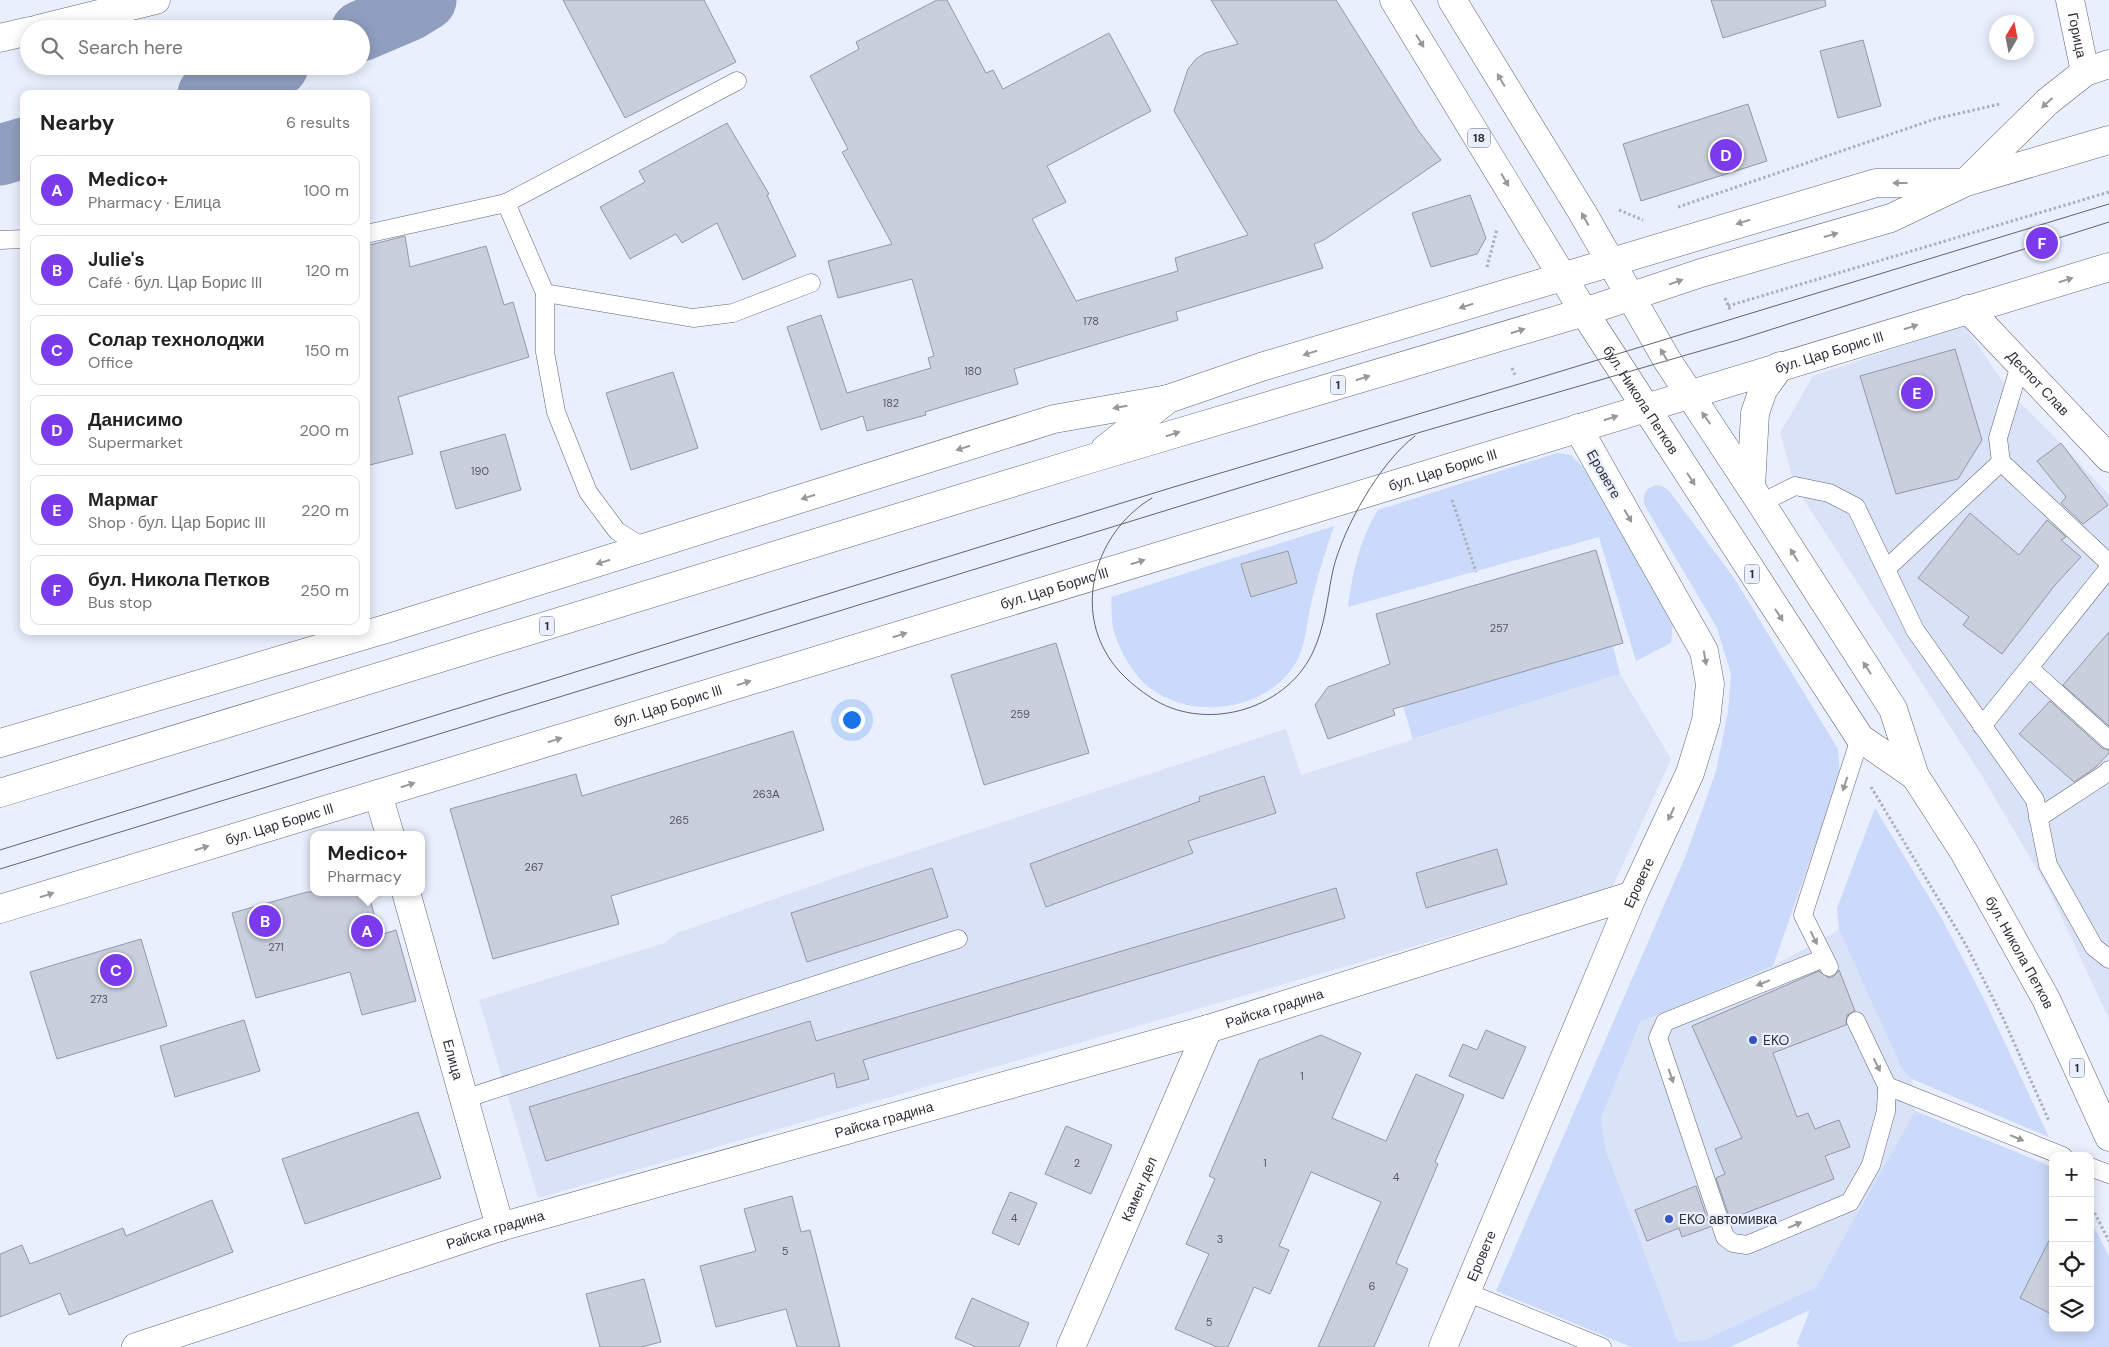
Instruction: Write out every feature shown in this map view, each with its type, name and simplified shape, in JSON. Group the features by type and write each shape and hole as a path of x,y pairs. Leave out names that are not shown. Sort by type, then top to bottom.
{"main road":[{"path":"75,20 156,0"},
{"name":"бул. Никола Петков","path":"1394,0 1584,312 1860,738 1914,776"},
{"name":"бул. Никола Петков","path":"1452,0 1582,212 1630,298 1690,396 1756,495 1893,709 1914,776 1964,852 2046,999 2109,1137"},
{"name":"Горица","path":"2070,0 2097,68"},
{"path":"0,38 20,33"},
{"path":"1609,262 1876,183 1966,182 2047,102 2097,68"},
{"path":"1630,298 1701,273 1891,218 1966,182 2109,140"},
{"name":"1","path":"1093,458 1168,399 1271,364 1609,262"},
{"name":"бул. Цар Борис III","path":"0,909 1442,468 1690,396 1780,366 2109,267"},
{"name":"1","path":"0,793 1093,458 1630,298"},
{"name":"Деспот Слав","path":"1968,309 2109,458"},
{"path":"1756,495 1755,413 1763,390 1780,366"},
{"path":"370,634 646,549 1054,419 1168,399"},
{"name":"Еровете","path":"1443,1347 1633,895 1690,772 1706,721 1710,684 1704,651 1578,428"},
{"path":"0,743 366,635"},
{"path":"378,794 389,831"},
{"name":"Райска градина","path":"136,1347 500,1227 1208,1029 1633,895"},
{"name":"Елица","path":"407,896 500,1227"},
{"name":"Камен дел","path":"1071,1347 1208,1029"}],"lane":[{"path":"370,233 506,203 737,82"},
{"path":"506,203 545,293 545,352 556,412 588,492 617,531 646,549"},
{"path":"0,240 20,239"},
{"path":"545,293 693,318 733,313 811,283"},
{"path":"2020,365 1998,438 2001,462 2109,563"},
{"path":"1886,569 2001,462"},
{"path":"1756,495 1795,486 1829,493 1856,507 1915,630 2035,800 2048,865 2094,947 2109,959"},
{"path":"1982,726 2109,568"},
{"path":"2029,668 2109,740"},
{"path":"1856,1022 1888,1086 1886,1111 1871,1164 1850,1202 1747,1245 1733,1243 1725,1237 1658,1038 1660,1030 1665,1022 1827,962 1803,915 1860,738"},
{"path":"2038,818 2109,770"},
{"path":"464,1099 958,939"},
{"path":"1888,1086 2053,1152"},
{"path":"2094,1168 2109,1174"},
{"path":"1466,1292 1602,1347"}],"path":[{"path":"1669,210 1935,120 1991,105 2005,104"},
{"path":"1728,306 2109,192"},
{"path":"1613,208 1642,219 1651,216"},
{"path":"1486,272 1499,222"},
{"path":"1724,298 1731,312"},
{"path":"1512,368 1515,375"},
{"path":"1442,468 1476,572"},
{"path":"2094,1212 2109,1241"}],"shaded area":[{"path":"1964,325 2012,395 2055,437 2109,495 2109,1019 2048,888 1982,776 1795,486 1780,433 1813,376"},
{"path":"1557,453 1571,455 1583,467 1673,623 1671,643 1636,661 1599,537 1348,607 1361,545 1378,510"},
{"path":"1658,485 1670,492 1734,578 1838,749 1840,775 1773,966 1640,1022 1601,1118 1605,1148 1678,1342 1705,1340 1816,1287 1915,1111 2049,1165 2049,1332 2094,1332 2094,1227 2109,1256 2109,1347 1800,1347 1797,1343 1810,1310 1730,1347 1631,1347 1496,1291 1686,855 1716,771 1728,712 1731,674 1717,628 1645,506 1644,495 1650,487"},
{"path":"1334,526 1315,588 1301,652 1295,664 1282,680 1266,692 1248,701 1228,706 1207,707 1187,705 1167,698 1150,688 1138,677 1123,654 1116,638 1112,618 1111,597"},
{"path":"1613,646 1620,674 1413,739 1403,706"},
{"path":"1620,674 1671,759 1612,888 538,1198 479,1000 665,943 677,933 869,866 1286,729 1301,775"},
{"path":"1875,808 1941,917 1986,1003 2049,1137 1912,1079 1902,1069 1839,930 1837,908"},
{"path":"1839,930 1902,1069 1912,1079 1915,1111 1816,1287 1705,1340 1678,1342 1605,1148 1601,1118 1640,1022 1773,966"}],"building":[{"path":"563,0 704,0 736,62 625,118"},
{"path":"937,0 947,0 986,73 993,70 1003,89 1109,33 1151,111 1047,166 1066,202 1032,219 1076,301 1178,271 1175,258 1248,235 1174,111 1188,69 1196,59 1205,53 1238,44 1211,0 1336,0 1418,130 1441,160 1324,240 1314,244 1323,268 1176,312 1178,320 1014,369 1018,384 925,412 926,415 867,431 863,416 821,430 787,327 821,315 847,393 931,368 928,358 934,356 912,279 838,298 828,261 892,244 842,152 848,149 810,76 859,49 856,42"},
{"path":"1711,0 1825,0 1826,6 1723,38"},
{"path":"1863,40 1881,106 1838,118 1820,51"},
{"path":"1748,104 1767,161 1641,201 1623,144"},
{"path":"727,123 769,194 767,195 796,256 743,280 717,223 682,243 676,234 630,259 600,207 645,182 639,171"},
{"path":"1470,195 1486,238 1477,254 1431,267 1412,213"},
{"path":"405,236 410,267 486,246 504,305 513,302 529,357 398,397 413,454 370,465 370,245"},
{"path":"1955,349 1982,440 1958,479 1896,494 1860,376"},
{"path":"673,372 698,448 631,470 606,393"},
{"path":"505,434 521,490 456,509 440,452"},
{"path":"2061,443 2108,505 2083,524 2061,503 2066,497 2037,461"},
{"path":"1970,513 2019,555 2047,520 2066,537 2061,540 2081,557 2055,585 2002,654 1963,625 1969,617 1918,578"},
{"path":"1596,550 1623,643 1393,709 1395,715 1328,739 1315,705 1328,687 1390,664 1376,614"},
{"path":"1288,551 1297,583 1251,597 1241,564"},
{"path":"2109,632 2109,726 2063,685"},
{"path":"1056,643 1089,753 984,785 951,675"},
{"path":"2050,701 2102,748 2109,750 2109,753 2096,767 2074,782 2019,734"},
{"path":"793,731 824,830 611,896 619,924 493,959 450,809 576,774 582,796"},
{"path":"1264,776 1276,813 1188,841 1193,853 1046,907 1030,864 1200,801 1199,797"},
{"path":"1497,849 1507,884 1426,908 1416,873"},
{"path":"932,868 948,917 807,962 791,913"},
{"path":"1336,888 1345,918 863,1060 869,1079 837,1088 834,1073 546,1161 529,1107 810,1021 816,1041"},
{"path":"307,892 310,892 310,896 369,896 380,935 396,930 416,1001 362,1015 350,972 256,998 232,913"},
{"path":"141,939 167,1026 57,1059 30,972"},
{"name":"EKO","path":"1839,970 1855,1011 1847,1015 1846,1025 1773,1053 1797,1117 1808,1113 1815,1129 1839,1120 1850,1147 1825,1156 1834,1179 1730,1219 1716,1178 1725,1174 1715,1149 1742,1138 1692,1026 1819,971 1829,978 1834,976"},
{"path":"244,1020 260,1071 175,1097 160,1046"},
{"path":"1486,1030 1526,1047 1503,1099 1449,1076 1463,1044 1477,1050"},
{"path":"1321,1035 1361,1053 1332,1118 1386,1141 1416,1074 1464,1095 1435,1162 1438,1164 1396,1263 1408,1269 1374,1347 1318,1347 1381,1202 1311,1172 1279,1246 1289,1250 1270,1294 1254,1287 1228,1347 1217,1347 1175,1329 1209,1254 1186,1244 1215,1179 1209,1176 1259,1060"},
{"path":"418,1112 441,1178 305,1224 282,1159"},
{"path":"1066,1126 1112,1145 1091,1194 1045,1174"},
{"name":"EKO автомивка","path":"1696,1186 1710,1227 1682,1237 1679,1228 1647,1241 1635,1210"},
{"path":"1010,1192 1037,1203 1019,1245 992,1233"},
{"path":"792,1196 801,1232 810,1230 840,1347 797,1347 786,1309 716,1327 700,1266 756,1251 744,1209"},
{"path":"212,1200 233,1252 69,1315 60,1293 0,1317 0,1254 22,1245 30,1264 123,1228 126,1236"},
{"path":"2049,1241 2049,1313 2020,1298"},
{"path":"644,1279 661,1342 641,1347 600,1347 586,1294"},
{"path":"972,1298 1029,1323 1019,1347 976,1347 955,1338"}],"waterway":[{"path":"370,27 408,11 426,0"},
{"path":"218,90 256,75"},
{"path":"0,155 20,149"}],"tram line":[{"path":"0,850 1167,489 2109,204"},
{"path":"0,869 1421,432 1738,340 2109,222"},
{"path":"1152,498 1134,511 1119,527 1107,545 1098,566 1093,587 1093,609 1096,630 1105,651 1114,665 1130,682 1150,697 1171,708 1194,713 1217,714 1240,710 1262,702 1282,690 1299,674 1312,654 1323,623 1333,570 1345,535 1376,479 1389,462 1415,436"}],"place":[{"name":"Данисимо","path":"1726,155"},
{"name":"бул. Никола Петков","path":"2042,243"},
{"name":"Мармаг","path":"1917,393"},
{"name":"Julie's","path":"265,921"},
{"name":"Medico+","path":"367,931"},
{"name":"Солар технолоджи","path":"116,970"},
{"name":"EKO","path":"1753,1040"},
{"name":"EKO автомивка","path":"1669,1219"}]}
